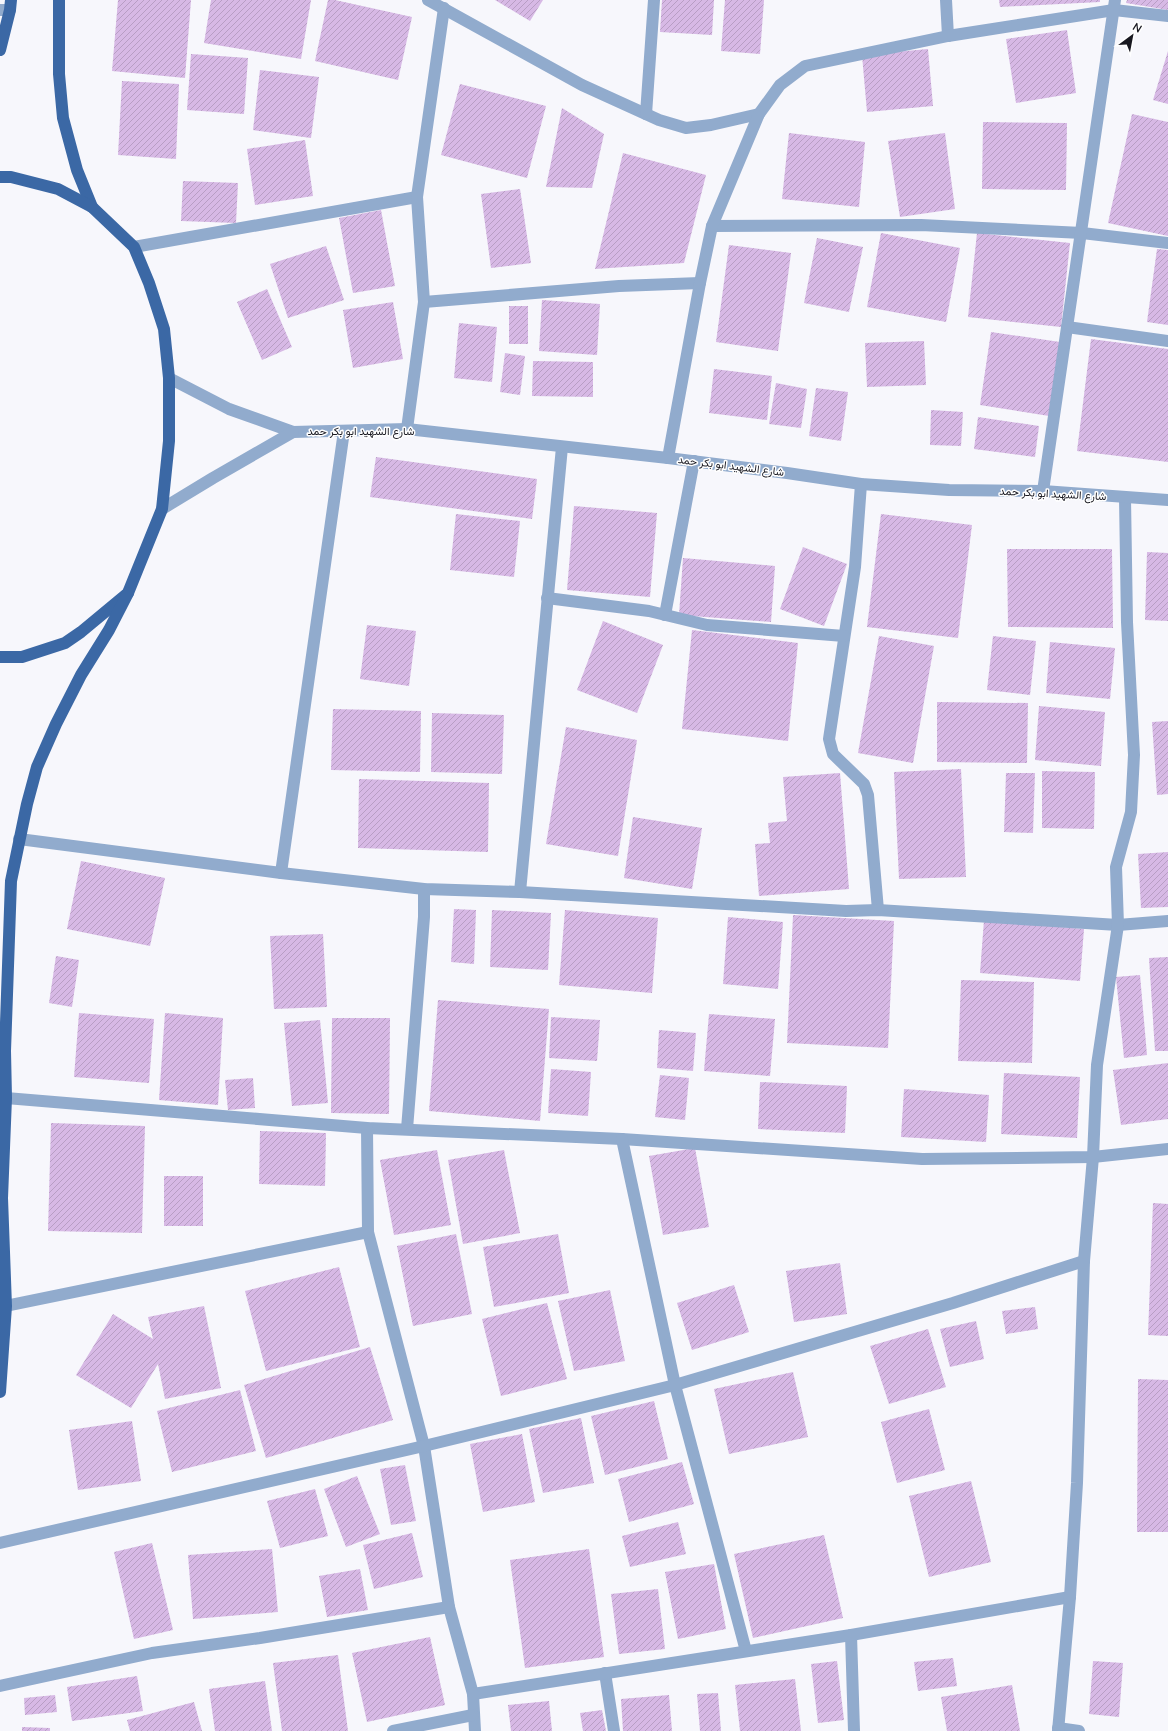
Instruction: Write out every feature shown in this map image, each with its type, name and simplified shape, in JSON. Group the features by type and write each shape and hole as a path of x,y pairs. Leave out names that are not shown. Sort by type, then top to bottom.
{"main road":[{"path":"59,0 60,98 65,126 77,170 92,207"},
{"path":"0,50 7,7"},
{"path":"0,177 11,177 58,189 92,207 134,247 149,282 164,329 169,378 169,441 162,509 128,593 109,630 81,675 56,724 37,767 19,839 11,881 5,1051 6,1098 2,1198 3,1307 0,1392"},
{"path":"0,657 22,656 65,643 81,632 128,593"}],"street":[{"path":"428,0 582,84 659,120 686,128 711,125 759,114"},
{"path":"646,114 654,0"},
{"path":"946,0 948,36"},
{"path":"1043,491 1115,5"},
{"path":"668,458 712,226 759,114 780,86 805,66 948,36 1115,5 1168,16"},
{"path":"407,429 424,302 417,197 444,8"},
{"path":"134,247 417,197"},
{"path":"712,226 921,225 1082,233 1168,243"},
{"path":"424,302 620,286 700,283"},
{"path":"1067,327 1168,341"},
{"name":"شارع الشهيد ابو بكر حمد","path":"169,378 229,409 294,432 407,429 694,461 861,484 949,490 1043,491 1168,500"},
{"path":"281,873 344,431"},
{"name":"شارع الشهيد ابو بكر حمد","path":"162,509 294,432"},
{"path":"520,892 562,447"},
{"path":"665,615 694,461"},
{"path":"861,484 855,567 829,739 833,754 864,784 868,795 878,910"},
{"path":"1079,1731 1058,1730 1070,1597 1077,1483 1084,1261 1097,1065 1118,925 1116,867 1131,812 1134,755 1127,622 1125,498"},
{"path":"547,598 649,611 707,625 844,636"},
{"path":"19,839 281,873 424,889 520,892 838,911 878,910 1118,925 1168,921"},
{"path":"407,1129 424,917 424,889"},
{"path":"6,1098 367,1128 622,1139 922,1160 1092,1158 1168,1148"},
{"path":"367,1128 368,1232 424,1446 449,1607 473,1694 475,1731"},
{"path":"622,1139 675,1385 746,1651"},
{"path":"3,1307 368,1232"},
{"path":"0,1543 424,1446 675,1385 946,1305 1084,1261"},
{"path":"473,1694 851,1635 1070,1597"},
{"path":"0,1686 152,1653 260,1638 449,1607"},
{"path":"851,1635 854,1731"},
{"path":"605,1673 614,1731"},
{"path":"393,1731 473,1715"}],"building":[{"path":"118,0 191,0 185,78 112,71"},
{"path":"211,0 311,0 301,59 204,43"},
{"path":"328,0 335,0 412,17 398,80 315,61"},
{"path":"495,0 543,0 530,21"},
{"path":"662,0 714,0 712,35 660,32"},
{"path":"725,0 764,0 760,54 721,51"},
{"path":"999,0 1100,0 1100,2 1000,7"},
{"path":"1127,0 1168,0 1168,10 1126,3"},
{"path":"1067,30 1076,93 1016,103 1006,39"},
{"path":"928,49 933,106 867,112 862,55"},
{"path":"1168,51 1168,104 1153,100"},
{"path":"191,54 248,58 244,114 187,110"},
{"path":"260,70 319,77 311,138 253,130"},
{"path":"122,81 179,84 176,159 118,155"},
{"path":"460,84 546,106 527,178 441,155"},
{"path":"562,108 604,134 592,188 546,187"},
{"path":"1132,114 1168,122 1168,236 1108,223"},
{"path":"983,122 1067,123 1066,190 982,189"},
{"path":"789,133 865,142 859,207 782,199"},
{"path":"945,133 955,209 900,217 888,141"},
{"path":"305,140 313,196 255,205 247,149"},
{"path":"623,153 706,175 684,263 595,269"},
{"path":"183,181 238,183 236,223 181,221"},
{"path":"520,189 531,263 491,268 481,194"},
{"path":"381,210 395,286 353,293 339,218"},
{"path":"881,233 960,248 946,322 867,307"},
{"path":"977,233 1070,243 1061,327 968,317"},
{"path":"817,238 863,247 849,312 804,303"},
{"path":"729,245 791,253 778,351 716,342"},
{"path":"326,246 344,300 288,318 270,264"},
{"path":"1157,249 1168,250 1168,325 1147,322"},
{"path":"267,289 292,347 262,360 237,302"},
{"path":"542,300 600,304 597,355 539,351"},
{"path":"393,302 403,359 353,368 343,310"},
{"path":"509,306 528,306 528,344 509,344"},
{"path":"459,323 497,327 492,382 454,378"},
{"path":"991,332 1060,342 1049,416 980,405"},
{"path":"1091,339 1168,349 1168,462 1077,451"},
{"path":"924,341 926,385 867,387 865,343"},
{"path":"505,353 525,356 520,395 500,392"},
{"path":"533,361 593,362 593,397 532,396"},
{"path":"714,369 772,376 767,420 709,413"},
{"path":"776,383 807,389 801,428 769,424"},
{"path":"816,388 848,392 841,441 809,436"},
{"path":"931,410 963,412 961,446 930,445"},
{"path":"978,417 1039,426 1035,457 974,449"},
{"path":"376,457 537,479 532,519 370,497"},
{"path":"574,506 657,513 650,597 567,590"},
{"path":"456,514 520,521 514,577 450,570"},
{"path":"881,514 972,525 958,638 867,627"},
{"path":"803,547 847,564 824,626 780,609"},
{"path":"1007,549 1112,549 1113,628 1008,627"},
{"path":"1147,552 1168,553 1168,621 1145,620"},
{"path":"683,558 775,566 771,622 679,615"},
{"path":"603,621 663,645 637,713 577,690"},
{"path":"367,625 416,631 409,686 360,679"},
{"path":"692,630 798,643 788,741 682,729"},
{"path":"879,636 934,646 913,763 858,753"},
{"path":"993,636 1036,641 1030,695 987,690"},
{"path":"1050,642 1115,648 1110,699 1046,693"},
{"path":"937,702 1028,703 1027,763 937,762"},
{"path":"1039,706 1105,712 1101,766 1035,760"},
{"path":"333,709 421,711 420,772 331,770"},
{"path":"432,713 504,715 502,774 431,772"},
{"path":"1168,721 1168,794 1157,795 1152,722"},
{"path":"566,727 637,740 618,856 546,844"},
{"path":"961,769 966,877 899,879 894,772"},
{"path":"1042,771 1095,772 1094,829 1042,828"},
{"path":"840,773 849,889 759,896 755,844 770,843 768,823 787,821 783,777"},
{"path":"1006,773 1035,773 1033,833 1004,832"},
{"path":"359,779 489,783 488,852 358,848"},
{"path":"633,817 702,828 692,889 624,878"},
{"path":"1168,852 1168,907 1141,908 1138,854"},
{"path":"81,861 165,878 150,946 67,929"},
{"path":"454,909 476,910 474,964 451,962"},
{"path":"492,910 551,913 548,970 490,967"},
{"path":"565,910 658,918 652,993 559,985"},
{"path":"793,915 894,921 888,1048 787,1043"},
{"path":"728,917 783,922 778,989 723,984"},
{"path":"984,920 1084,929 1080,981 980,973"},
{"path":"323,934 327,1007 274,1009 270,936"},
{"path":"56,956 79,960 72,1007 49,1003"},
{"path":"1168,957 1168,1051 1155,1051 1149,958"},
{"path":"1140,975 1147,1055 1124,1058 1116,977"},
{"path":"961,980 1034,982 1032,1063 958,1061"},
{"path":"438,1000 549,1009 540,1121 429,1111"},
{"path":"79,1013 154,1019 149,1083 74,1077"},
{"path":"165,1013 223,1018 218,1105 159,1100"},
{"path":"709,1014 775,1019 770,1076 704,1071"},
{"path":"551,1017 600,1020 597,1061 549,1058"},
{"path":"332,1018 390,1018 389,1114 331,1113"},
{"path":"320,1020 328,1103 292,1106 284,1023"},
{"path":"659,1030 696,1033 693,1071 657,1068"},
{"path":"1168,1063 1168,1119 1121,1125 1113,1070"},
{"path":"551,1069 591,1072 588,1116 548,1113"},
{"path":"1004,1073 1080,1077 1077,1138 1001,1134"},
{"path":"660,1075 689,1078 685,1120 655,1117"},
{"path":"253,1078 255,1108 228,1110 225,1080"},
{"path":"760,1082 847,1086 845,1133 758,1129"},
{"path":"904,1089 989,1095 986,1142 901,1137"},
{"path":"51,1123 145,1126 142,1233 48,1231"},
{"path":"260,1131 326,1133 325,1186 259,1184"},
{"path":"695,1148 709,1227 663,1235 649,1156"},
{"path":"437,1150 451,1225 394,1235 380,1160"},
{"path":"504,1150 520,1233 463,1244 448,1160"},
{"path":"164,1176 203,1176 203,1226 164,1226"},
{"path":"1153,1203 1168,1204 1168,1336 1148,1335"},
{"path":"456,1234 472,1314 413,1326 397,1246"},
{"path":"558,1234 569,1293 494,1307 483,1247"},
{"path":"840,1263 847,1314 794,1322 786,1271"},
{"path":"339,1267 360,1347 266,1371 245,1291"},
{"path":"734,1285 749,1332 692,1350 677,1303"},
{"path":"610,1290 625,1361 574,1371 558,1301"},
{"path":"547,1303 567,1379 501,1396 482,1319"},
{"path":"204,1306 221,1388 165,1399 158,1364 131,1408 76,1375 113,1314 153,1339 148,1317"},
{"path":"1035,1307 1038,1329 1006,1334 1002,1311"},
{"path":"976,1321 984,1359 950,1367 940,1329"},
{"path":"928,1329 946,1387 889,1404 870,1346"},
{"path":"370,1347 393,1420 266,1458 244,1385"},
{"path":"793,1372 808,1437 729,1454 714,1389"},
{"path":"1138,1379 1168,1380 1168,1532 1137,1532"},
{"path":"240,1390 256,1451 172,1472 157,1411"},
{"path":"654,1401 668,1459 605,1475 591,1416"},
{"path":"929,1409 945,1470 897,1483 881,1422"},
{"path":"581,1418 594,1483 543,1493 529,1429"},
{"path":"132,1421 141,1481 78,1490 69,1430"},
{"path":"522,1434 535,1502 483,1512 470,1444"},
{"path":"682,1462 694,1504 629,1522 618,1479"},
{"path":"405,1465 416,1521 391,1525 380,1469"},
{"path":"357,1476 380,1534 346,1547 324,1489"},
{"path":"971,1481 991,1562 929,1577 909,1496"},
{"path":"315,1489 328,1536 280,1548 267,1501"},
{"path":"678,1522 686,1554 630,1567 622,1536"},
{"path":"412,1533 423,1577 374,1589 363,1545"},
{"path":"824,1535 843,1618 753,1638 734,1554"},
{"path":"152,1543 173,1630 134,1639 114,1552"},
{"path":"272,1549 278,1612 193,1619 188,1555"},
{"path":"589,1549 604,1657 525,1668 510,1560"},
{"path":"714,1564 726,1629 678,1639 665,1572"},
{"path":"360,1569 368,1610 327,1617 319,1576"},
{"path":"658,1589 665,1649 619,1654 611,1594"},
{"path":"430,1637 445,1705 367,1722 352,1653"},
{"path":"338,1655 348,1731 282,1731 273,1663"},
{"path":"953,1658 957,1686 918,1691 914,1662"},
{"path":"837,1661 844,1720 818,1723 811,1664"},
{"path":"1093,1661 1123,1663 1119,1717 1089,1714"},
{"path":"137,1676 143,1711 72,1721 67,1687"},
{"path":"795,1679 801,1731 740,1731 735,1685"},
{"path":"265,1681 272,1731 215,1731 209,1689"},
{"path":"1012,1685 1020,1731 947,1731 941,1697"},
{"path":"718,1693 721,1731 700,1731 697,1694"},
{"path":"55,1695 57,1712 25,1715 24,1698"},
{"path":"669,1695 672,1731 623,1731 621,1699"},
{"path":"549,1701 552,1731 511,1731 508,1705"},
{"path":"194,1702 202,1731 130,1731 127,1720"},
{"path":"602,1710 606,1731 583,1731 580,1713"},
{"path":"22,1727 50,1728 50,1731 22,1731"}]}
